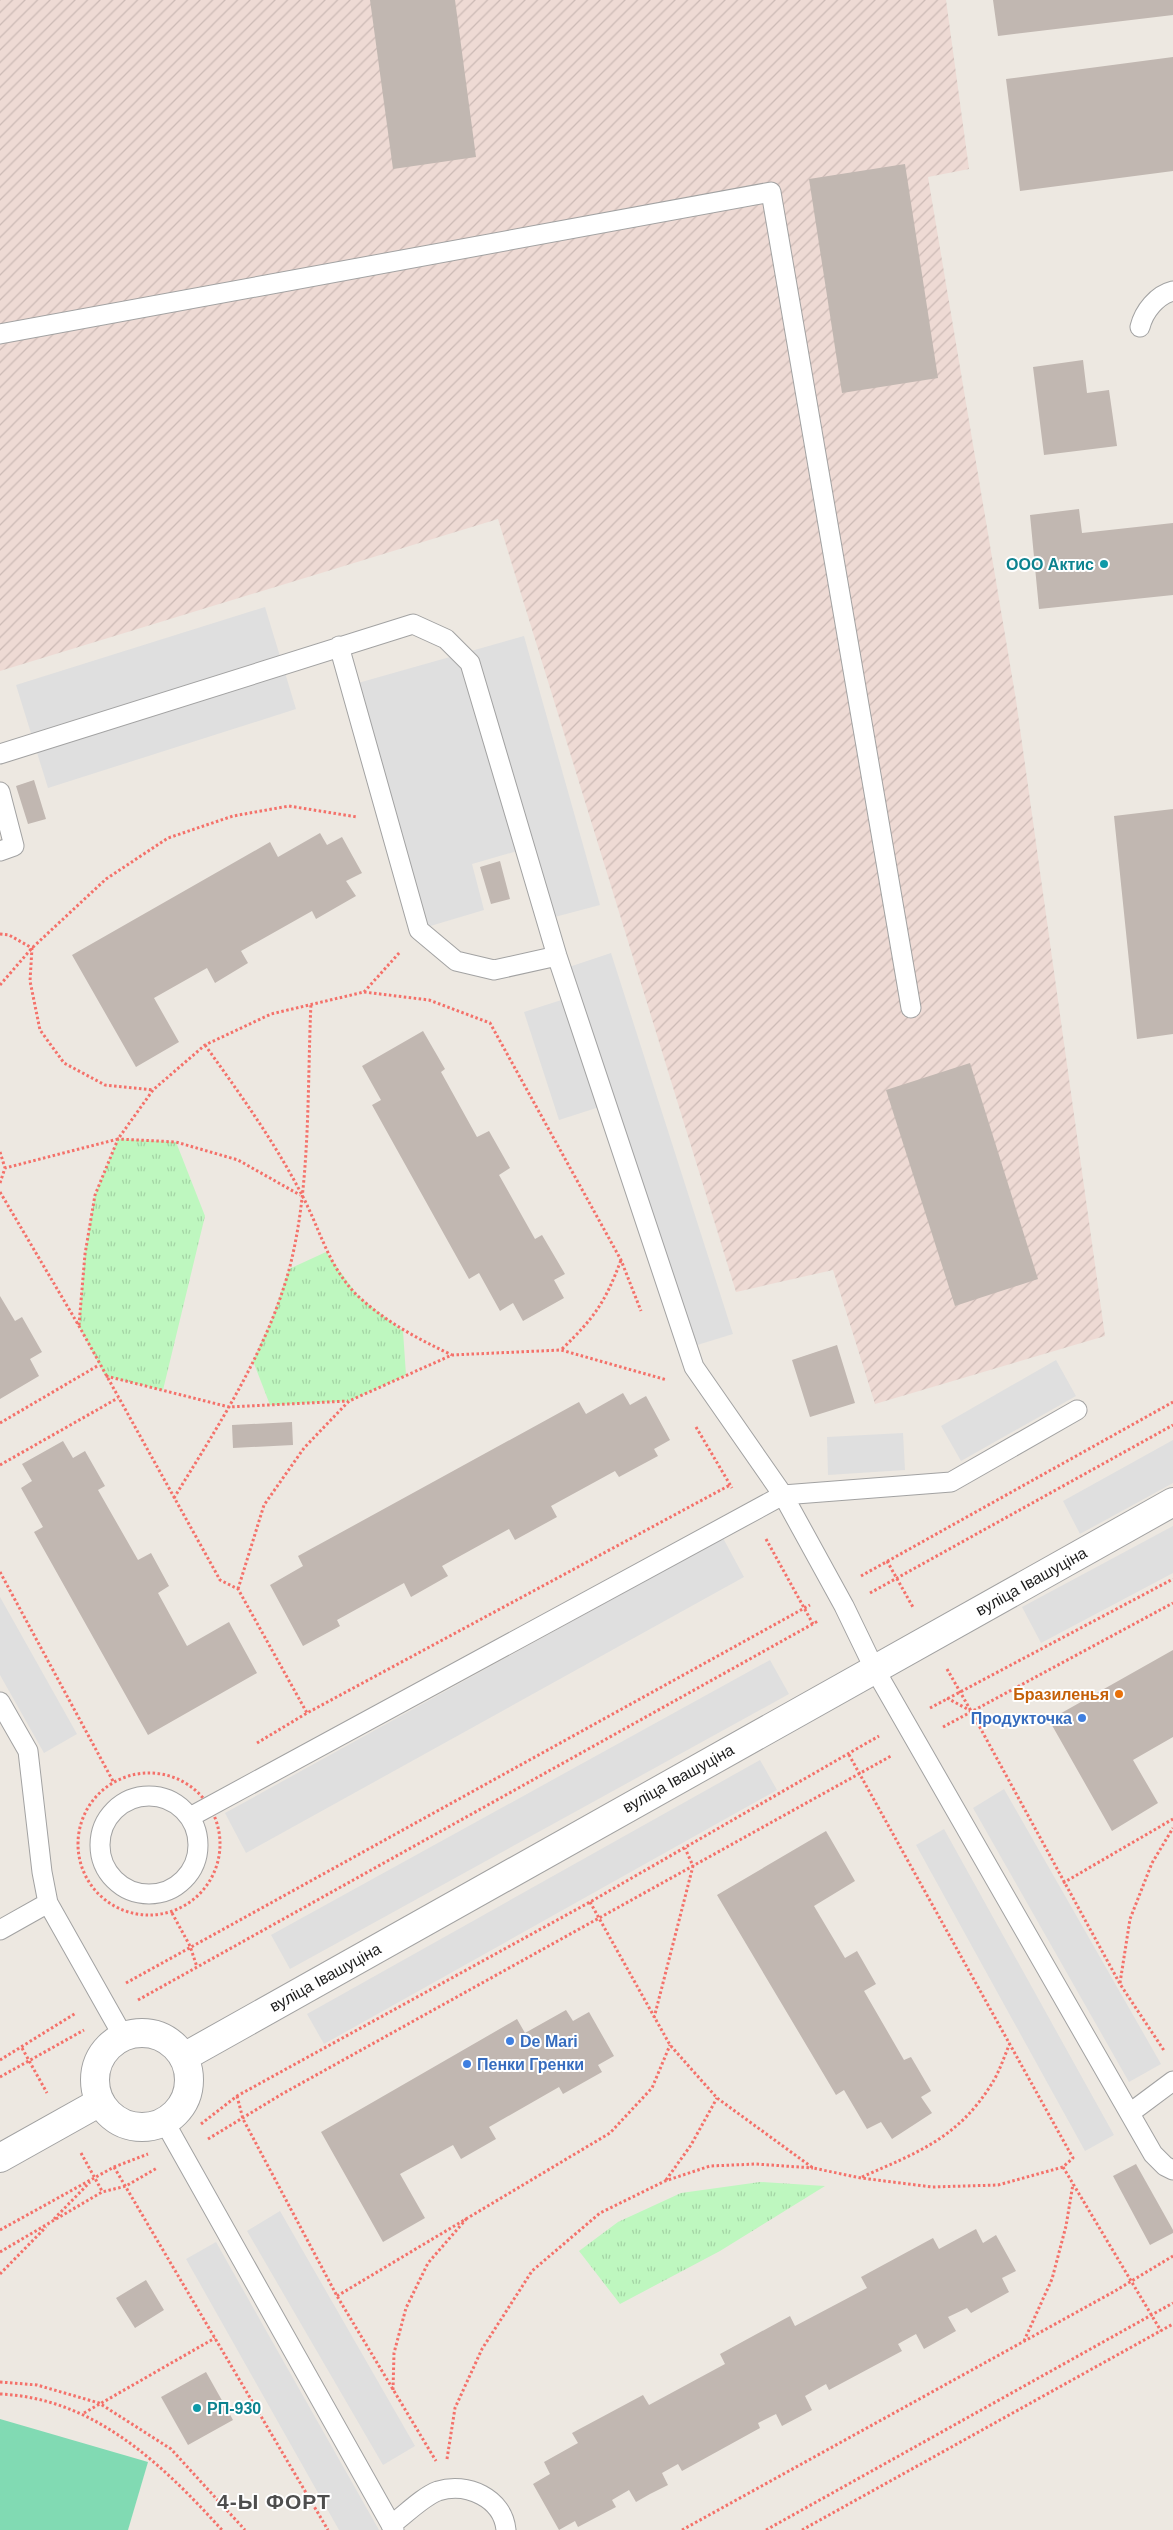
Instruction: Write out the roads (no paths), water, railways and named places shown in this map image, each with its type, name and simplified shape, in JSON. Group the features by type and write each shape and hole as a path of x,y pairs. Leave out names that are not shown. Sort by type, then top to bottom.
{"street":[{"name":"вуліца Івашуціна","path":"184,2057 874,1668 1173,1502"},
{"path":"118,2026 137,2033 156,2034 172,2043 184,2057 189,2074 188,2093 179,2110 175,2139 147,2127 129,2126 112,2117 100,2102 95,2085 96,2066 118,2026"},
{"path":"0,2158 100,2102"}],"lane":[{"path":"0,334 771,192 912,1008"},
{"path":"1140,327 1149,308 1158,299 1173,291"},
{"path":"0,754 413,624 446,639 470,663 557,956 694,1367 783,1495 840,1598 874,1668 1153,2154 1165,2166 1173,2170"},
{"path":"339,646 419,930 456,961 494,970 557,956"},
{"path":"0,792 14,846 0,852"},
{"path":"190,1817 783,1495 951,1482 1077,1410"},
{"path":"0,1702 28,1752 42,1872 48,1904 118,2026"},
{"path":"146,1795 162,1797 178,1805 190,1817 197,1833 198,1850 193,1866 182,1880 168,1890 151,1894 134,1892 119,1884 108,1872 100,1856 100,1839 104,1823 115,1809 129,1799 146,1795"},
{"path":"0,1930 48,1904"},
{"path":"1130,2113 1173,2081"},
{"path":"175,2139 393,2528 437,2492 454,2488 472,2490 487,2498 499,2510 506,2530"}],"place":[{"name":"ООО Актис","path":"1104,564"},
{"name":"Бразиленья","path":"1119,1694"},
{"name":"Продукточка","path":"1082,1718"},
{"name":"De Mari","path":"510,2041"},
{"name":"Пенки Гренки","path":"467,2064"},
{"name":"РП-930","path":"197,2408"}],"district":[{"name":"4-Ы ФОРТ","path":"274,2502"}]}
